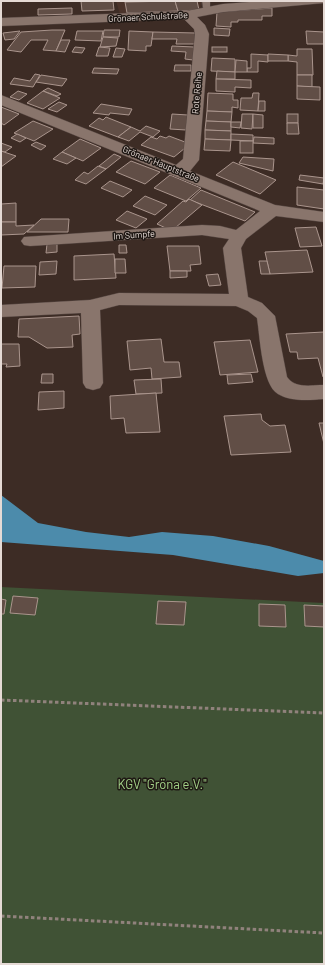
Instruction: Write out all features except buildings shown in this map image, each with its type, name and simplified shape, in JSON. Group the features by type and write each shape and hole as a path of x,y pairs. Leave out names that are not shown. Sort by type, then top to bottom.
{"street":[{"name":"Grönaer Schulstraße","path":"1,22 187,15 206,6 319,1"},
{"name":"Rote Reihe","path":"179,172 191,160 202,34 200,28 187,15"},
{"name":"Grönaer Hauptstraße","path":"1,100 272,210 324,217"},
{"path":"239,300 232,248 239,236 272,210"},
{"name":"Im Sumpfe","path":"30,241 202,230 220,231 239,236"},
{"path":"1,311 90,306 120,299 239,300 255,307 266,316 277,379 285,389 302,393 324,392"},
{"path":"90,306 93,383"}],"path":[{"path":"1,700 324,713"},
{"path":"1,916 324,933"}],"shaded area":[{"path":"116,1 201,1 200,10 120,14"}],"green space":[{"name":"KGV \"Gröna e.V.\"","path":"1,587 324,603 324,964 1,964"}],"water":[{"path":"1,495 38,523 86,532 129,537 162,532 213,536 269,546 324,561 324,573 298,576 173,555 1,542"}]}
